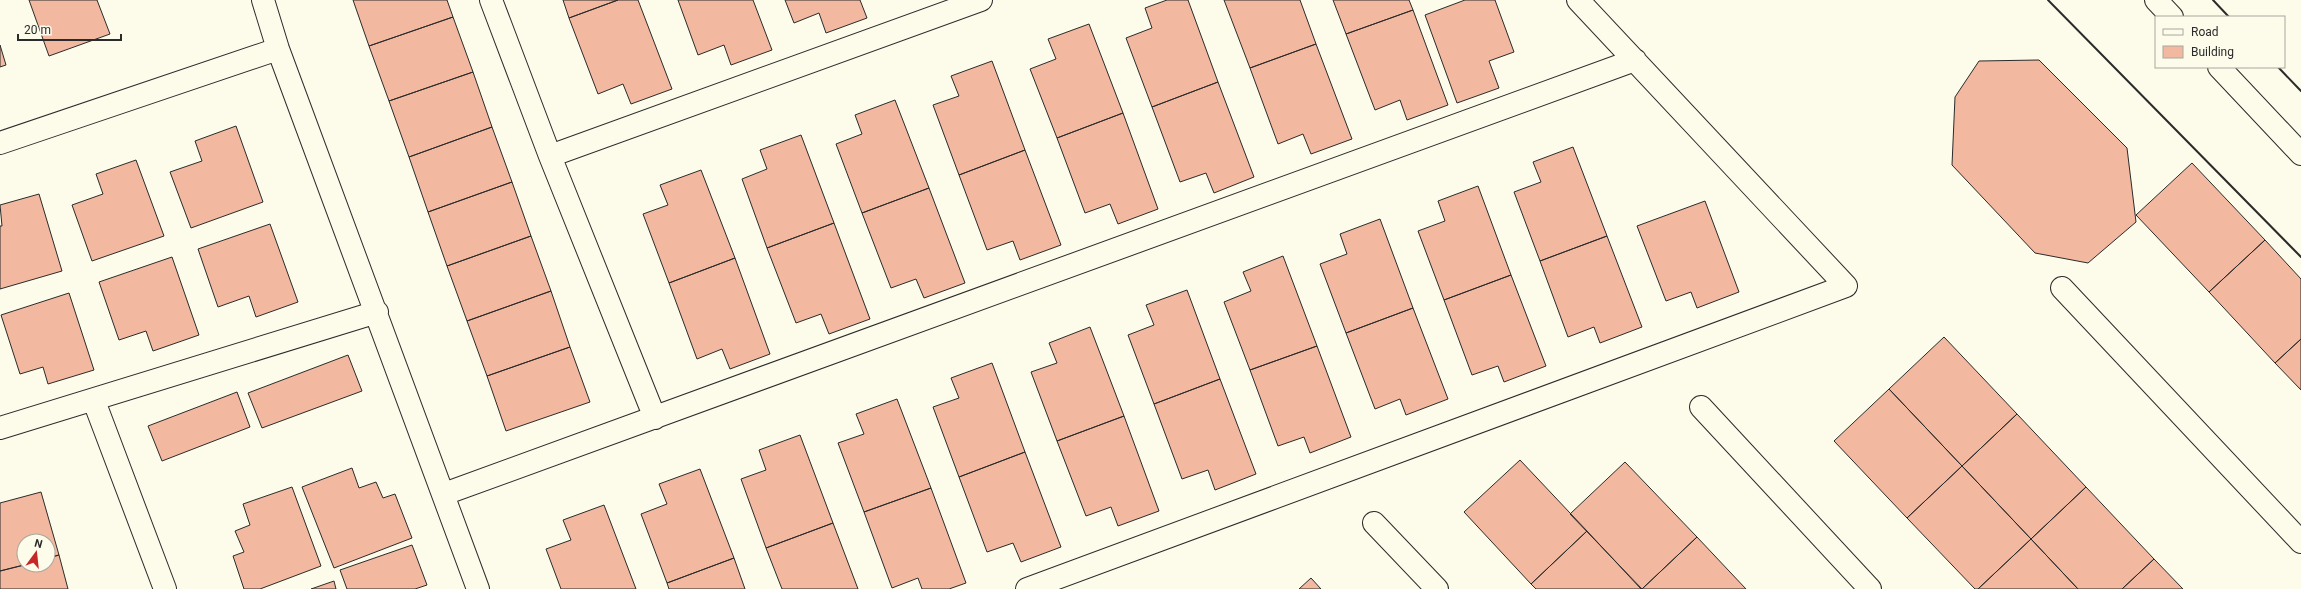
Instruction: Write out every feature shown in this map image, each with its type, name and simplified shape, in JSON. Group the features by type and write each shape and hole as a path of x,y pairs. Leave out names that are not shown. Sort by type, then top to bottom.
{"street":[{"path":"263,0 278,48 377,312 478,589"},
{"path":"491,0 550,156 655,418"},
{"path":"550,156 981,0"},
{"path":"1027,589 1069,582 1846,286 1578,0"},
{"path":"2156,0 2171,16"},
{"path":"0,143 278,48"},
{"path":"444,494 1635,60"},
{"path":"2220,68 2301,154"},
{"path":"2062,288 2301,542"},
{"path":"0,428 94,401 377,312"},
{"path":"94,401 165,589"},
{"path":"1701,407 1870,589"},
{"path":"1374,523 1437,589"}],"building":[{"path":"29,0 97,0 110,34 49,56"},
{"path":"353,0 447,0 453,17 369,46"},
{"path":"563,0 618,0 569,18"},
{"path":"618,0 638,0 672,89 631,104 623,84 598,94 569,18"},
{"path":"678,0 753,0 772,50 731,65 724,45 698,55"},
{"path":"785,0 860,0 867,18 826,33 819,13 794,23"},
{"path":"1167,0 1188,0 1218,82 1152,107 1126,38 1152,28 1145,8"},
{"path":"1224,0 1300,0 1316,44 1250,68"},
{"path":"1333,0 1409,0 1413,10 1346,34"},
{"path":"1465,0 1495,0 1514,52 1489,61 1499,88 1457,103 1425,15"},
{"path":"1413,10 1448,105 1407,120 1400,100 1375,110 1346,34"},
{"path":"453,17 473,72 389,101 369,46"},
{"path":"1089,24 1123,113 1057,138 1030,69 1056,59 1048,39"},
{"path":"1316,44 1352,139 1311,154 1303,134 1278,144 1250,68"},
{"path":"0,45 6,65 0,67"},
{"path":"2039,60 2127,148 2136,222 2088,263 2035,253 1952,165 1955,97 1979,61"},
{"path":"992,61 1025,150 959,175 933,105 959,96 951,76"},
{"path":"473,72 492,127 409,157 389,101"},
{"path":"1218,82 1254,177 1214,193 1206,173 1180,182 1152,107"},
{"path":"895,100 929,188 862,213 836,144 862,134 855,115"},
{"path":"1123,113 1158,209 1118,224 1110,204 1085,213 1057,138"},
{"path":"236,126 263,202 191,228 170,172 202,161 195,141"},
{"path":"492,127 512,182 428,212 409,157"},
{"path":"801,135 834,223 767,248 742,179 767,169 760,150"},
{"path":"1573,147 1607,236 1540,261 1514,192 1541,182 1533,162"},
{"path":"1025,150 1061,245 1020,260 1013,241 987,250 959,175"},
{"path":"136,160 164,236 92,261 72,205 103,194 96,174"},
{"path":"2192,163 2265,240 2209,292 2136,215"},
{"path":"701,170 735,258 669,283 643,214 668,205 660,185"},
{"path":"512,182 531,236 447,266 428,212"},
{"path":"1478,186 1511,275 1444,300 1418,231 1445,221 1438,201"},
{"path":"929,188 965,283 924,298 916,279 891,288 862,213"},
{"path":"39,194 62,271 0,289 0,226 2,226 0,205"},
{"path":"1705,201 1739,292 1697,308 1691,292 1666,301 1637,226"},
{"path":"1380,219 1413,308 1346,333 1320,264 1347,254 1340,234"},
{"path":"834,223 870,319 829,334 821,314 796,323 767,248"},
{"path":"270,224 298,302 256,317 249,296 218,307 198,249"},
{"path":"531,236 551,291 467,321 447,266"},
{"path":"1607,236 1642,327 1600,343 1594,327 1568,337 1540,261"},
{"path":"2265,240 2301,279 2301,339 2275,363 2209,292"},
{"path":"1283,256 1317,346 1250,370 1224,302 1251,291 1243,272"},
{"path":"172,257 199,335 153,351 146,331 119,340 99,282"},
{"path":"735,258 770,354 730,369 722,349 697,359 669,283"},
{"path":"1511,275 1546,366 1504,382 1498,366 1472,375 1444,300"},
{"path":"1187,290 1220,379 1154,404 1128,335 1154,325 1146,305"},
{"path":"551,291 570,347 487,376 467,321"},
{"path":"69,293 94,370 48,384 43,367 20,374 1,315"},
{"path":"1413,308 1448,399 1406,415 1400,399 1375,409 1346,333"},
{"path":"1090,327 1124,416 1057,441 1031,372 1057,363 1049,343"},
{"path":"1944,337 2017,414 1962,466 1889,389"},
{"path":"2301,339 2301,390 2275,363"},
{"path":"1317,346 1351,437 1310,453 1304,437 1278,446 1250,370"},
{"path":"570,347 590,402 506,431 487,376"},
{"path":"348,355 362,391 262,428 248,393"},
{"path":"992,363 1025,452 959,477 933,407 959,398 951,378"},
{"path":"1220,379 1256,474 1215,490 1208,470 1182,479 1154,404"},
{"path":"1889,389 1962,466 1907,518 1834,441"},
{"path":"237,392 250,427 162,461 148,426"},
{"path":"897,399 931,488 864,512 838,443 864,434 856,414"},
{"path":"2017,414 2086,487 2031,539 1962,466"},
{"path":"1124,416 1159,511 1118,526 1111,507 1086,516 1057,441"},
{"path":"800,435 833,523 766,548 741,479 766,470 759,450"},
{"path":"1025,452 1061,547 1021,562 1013,543 987,552 959,477"},
{"path":"1520,460 1587,531 1531,584 1464,512"},
{"path":"1625,462 1697,537 1642,589 1570,514"},
{"path":"1962,466 2031,539 1978,589 1975,589 1907,518"},
{"path":"352,468 359,488 376,482 383,498 395,494 412,538 334,568 302,487"},
{"path":"700,469 734,558 667,583 641,514 667,504 659,484"},
{"path":"292,487 321,566 260,589 244,589 233,556 244,552 235,531 250,525 243,504"},
{"path":"2086,487 2154,559 2122,589 2078,589 2031,539"},
{"path":"931,488 966,583 949,589 922,589 918,578 892,588 864,512"},
{"path":"41,492 53,533 16,533 16,567 0,571 0,503"},
{"path":"604,505 636,589 561,589 546,549 571,540 563,520"},
{"path":"833,523 858,589 782,589 766,548"},
{"path":"1587,531 1641,589 1536,589 1531,584"},
{"path":"1697,537 1746,589 1642,589"},
{"path":"2031,539 2078,589 1978,589"},
{"path":"56,544 59,555 56,556"},
{"path":"412,545 427,585 415,589 347,589 340,570"},
{"path":"59,555 68,589 0,589 0,571 16,567 16,573 56,573 56,556"},
{"path":"734,558 745,589 669,589 667,583"},
{"path":"2154,559 2183,589 2122,589"},
{"path":"1311,578 1321,589 1299,589"},
{"path":"334,581 336,589 311,589"}],"wall":[{"path":"2048,0 2301,257"},
{"path":"2213,0 2228,16"},
{"path":"2279,68 2301,91"}]}
